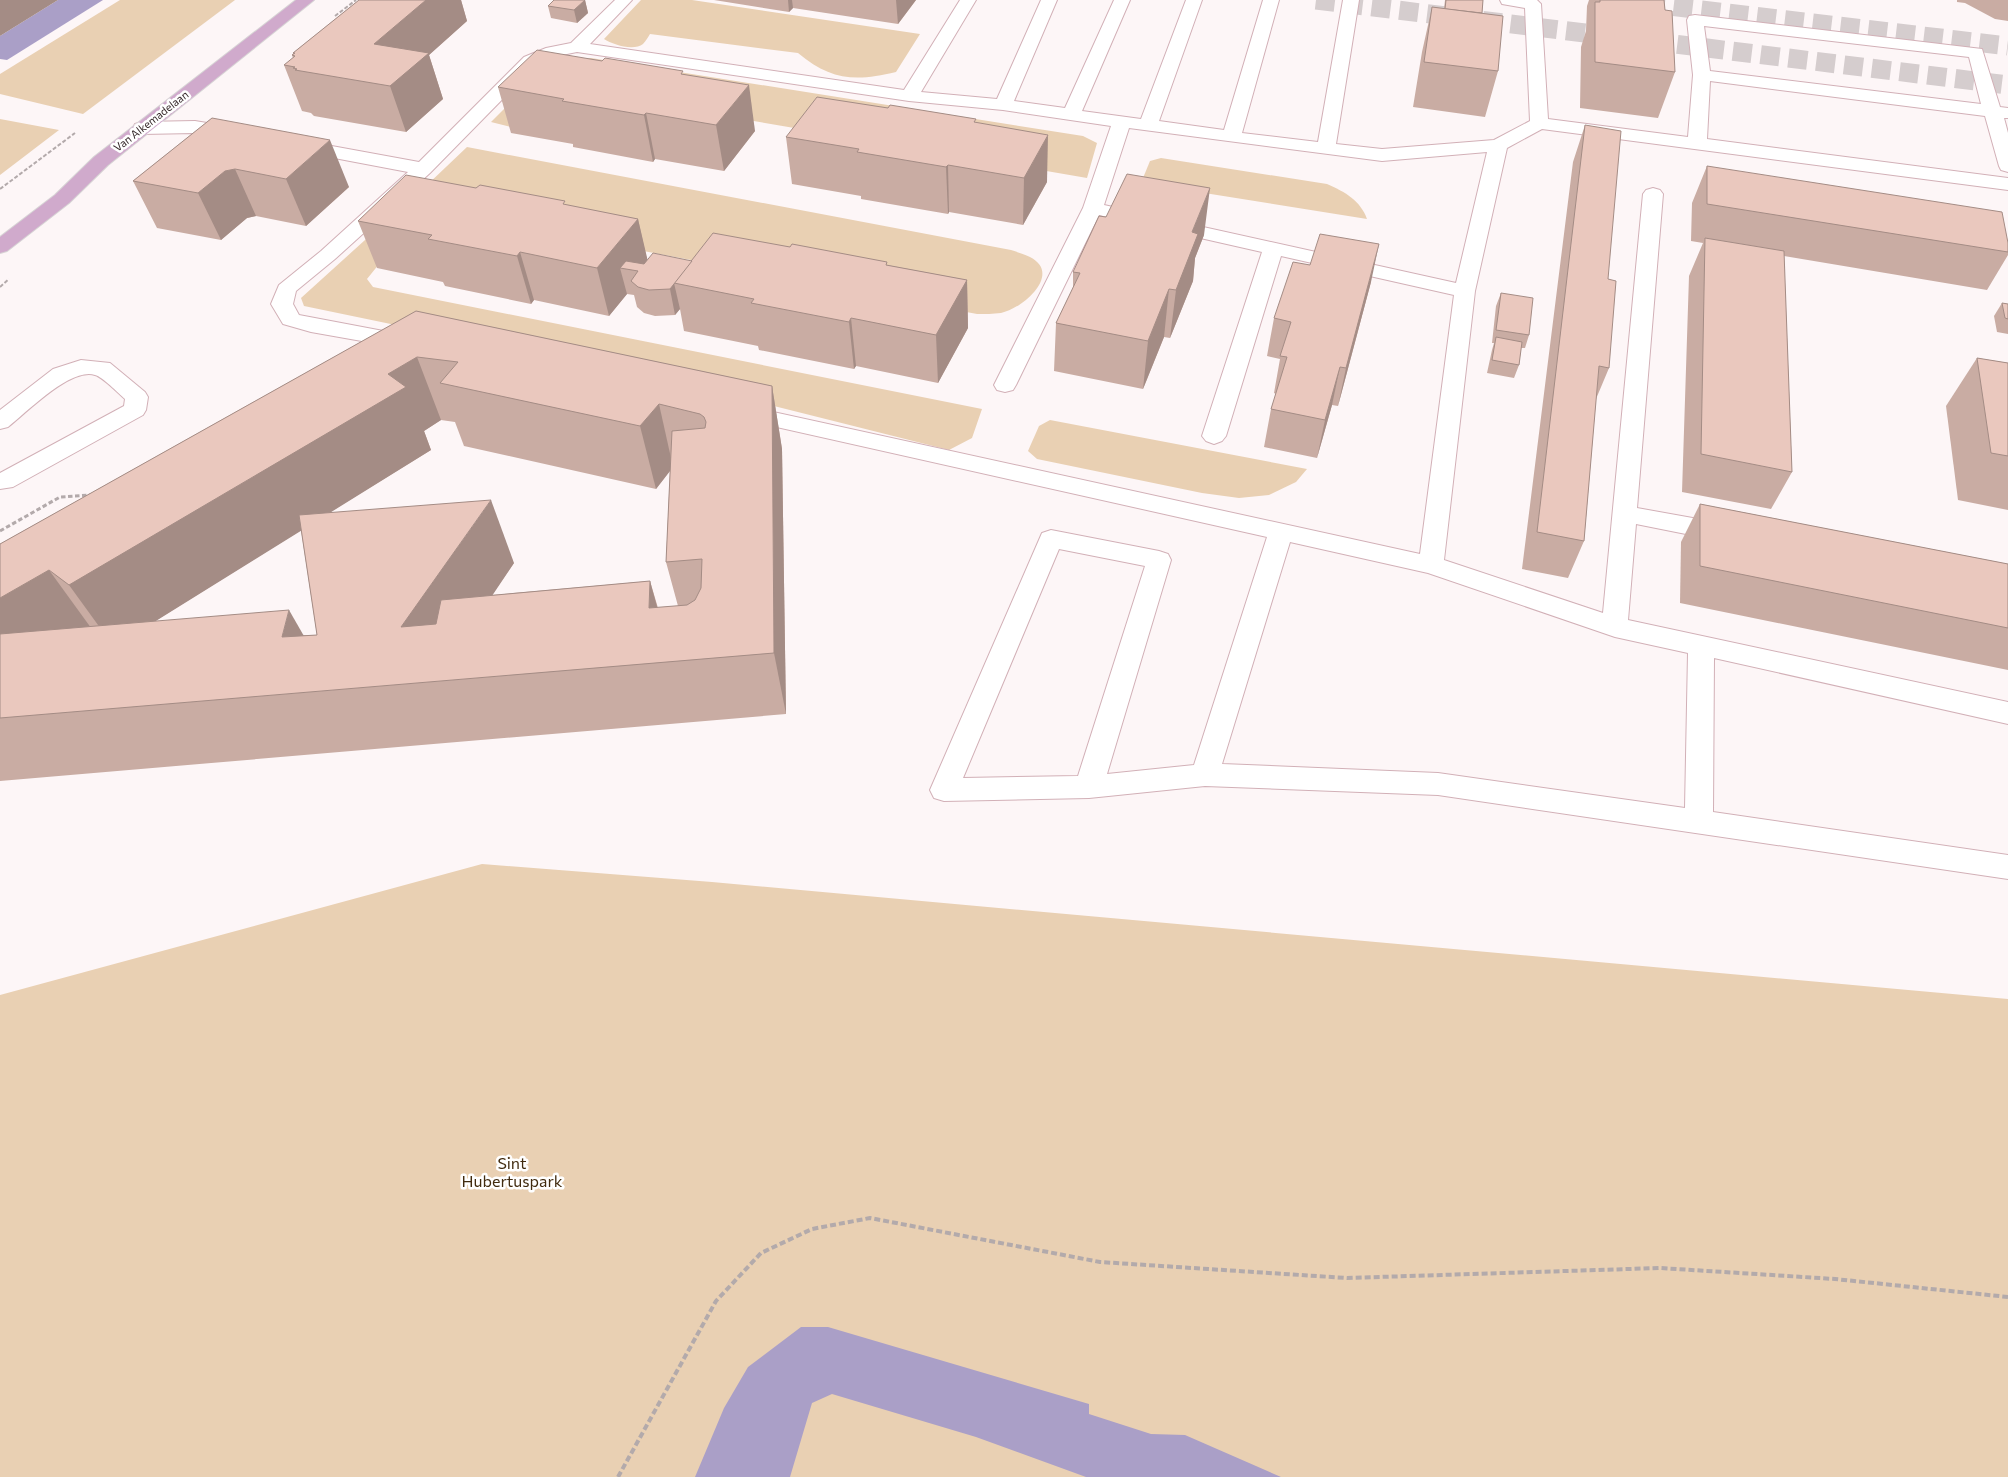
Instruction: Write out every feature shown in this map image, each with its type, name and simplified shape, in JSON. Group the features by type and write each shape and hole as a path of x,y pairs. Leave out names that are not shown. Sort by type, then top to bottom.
{"main road":[{"name":"Van Alkemadelaan","path":"0,247 62,198 100,161 306,0"}],"lane":[{"path":"577,47 624,0"},
{"path":"909,96 968,0"},
{"path":"1003,105 1049,0"},
{"path":"1071,114 1122,0"},
{"path":"1148,125 1194,0"},
{"path":"1231,137 1271,0"},
{"path":"1326,148 1351,0"},
{"path":"1508,0 1533,4 1538,123"},
{"path":"1697,144 1702,75 1695,20 1976,53 2000,112 2008,166"},
{"path":"424,346 311,325 291,319 282,304 286,289 328,255 423,170 530,61 552,52 577,47 909,96 1003,105 1231,137 1382,155 1498,145 1538,123 2008,184"},
{"path":"1702,75 2000,112"},
{"path":"1006,385 1093,208 1122,121"},
{"path":"142,128 195,127 252,137"},
{"path":"280,142 423,170"},
{"path":"1430,565 1465,291 1498,145"},
{"path":"1615,627 1653,194"},
{"path":"1093,208 1465,291"},
{"path":"1214,436 1274,247"},
{"path":"364,358 396,340"},
{"path":"0,422 61,374 81,367 102,368 137,397 134,410 5,482 0,481"},
{"path":"720,408 1430,565 1615,627 2008,713"},
{"path":"1625,514 1748,537"},
{"path":"1205,775 1281,533"},
{"path":"1089,786 1159,560 1051,539 944,790 1089,786 1205,775 1438,784 2008,867"},
{"path":"1699,822 1701,645"}],"path":[{"path":"0,531 60,497 96,495"},
{"path":"618,1477 716,1301 761,1253 812,1229 870,1218 1100,1262 1346,1278 1660,1268 1835,1279 2008,1297"}],"green space":[{"path":"120,0 235,0 83,114 0,94 0,74"},
{"path":"641,0 692,0 920,34 896,72 855,78 832,74 821,69 798,53 650,34 643,44 634,47 618,45 604,39"},
{"path":"591,58 1083,136 1097,143 1087,178 555,87 511,127 491,122 530,83 563,61"},
{"path":"0,119 59,130 0,175"},
{"path":"467,147 1011,250 1030,257 1039,264 1042,272 1041,281 1028,298 1010,310 1001,313 977,314 405,206"},
{"path":"1161,158 1327,184 1351,197 1364,212 1367,219 1148,184 1143,178 1150,161"},
{"path":"386,221 409,227 367,279 373,287 982,409 972,438 949,450 718,392 304,306 301,298"},
{"path":"1050,420 1307,469 1296,482 1269,495 1239,498 1202,493 1037,459 1028,451 1039,426"},
{"name":"Sint Hubertuspark","path":"482,864 712,882 2008,999 2008,1477 0,1477 0,995"}],"shaded area":[{"path":"58,0 103,0 7,60 0,59 0,36"},
{"path":"801,1327 828,1327 1089,1404 1089,1414 1151,1434 1185,1435 1281,1477 1086,1477 976,1437 832,1394 812,1403 790,1477 695,1477 724,1408 748,1367"}],"building":[{"path":"359,0 426,0 374,44 429,53 390,86 295,70 297,69 293,68 295,67 284,65 295,56 292,55 295,53 293,53"},
{"path":"554,0 585,0 574,10 548,6"},
{"path":"1446,0 1483,0 1482,13 1445,9"},
{"path":"1600,0 1664,0 1665,10 1672,11 1675,72 1595,62 1595,2 1600,2"},
{"path":"1432,7 1503,16 1498,71 1424,62"},
{"path":"537,50 602,61 605,58 683,71 681,74 749,85 716,125 562,101 564,99 498,87"},
{"path":"817,97 888,108 890,105 976,119 974,122 1048,135 1024,178 857,152 859,149 786,137"},
{"path":"212,118 330,140 286,179 235,169 225,171 198,193 133,181"},
{"path":"1585,125 1621,131 1608,279 1616,281 1609,368 1599,366 1584,541 1537,532"},
{"path":"1707,166 2002,212 2008,252 1707,204"},
{"path":"1127,174 1210,188 1192,232 1198,234 1176,290 1169,289 1148,341 1056,323 1080,273 1073,272 1099,216 1106,217"},
{"path":"406,175 476,188 480,185 565,201 563,204 638,219 597,268 520,252 517,256 428,239 432,235 358,221"},
{"path":"713,233 790,247 792,244 887,262 886,265 967,280 936,335 851,318 849,322 751,303 754,299 674,283"},
{"path":"1320,234 1379,244 1346,368 1340,367 1325,420 1271,409 1287,357 1280,356 1291,322 1274,318 1293,262 1310,265"},
{"path":"1705,238 1784,251 1792,472 1701,454"},
{"path":"653,253 692,261 670,289 649,290 638,287 631,281 638,271 620,268 626,261 644,264"},
{"path":"1501,293 1533,298 1529,335 1496,330"},
{"path":"2002,303 2008,304 2008,319 2005,318"},
{"path":"416,311 772,386 774,653 0,718 0,634 289,610 282,637 317,635 299,515 491,500 401,627 436,624 441,600 650,581 649,608 687,605 695,600 701,588 702,559 666,562 672,431 705,428 706,422 704,417 700,414 659,404 640,426 440,383 458,362 417,357 388,374 406,387 69,585 49,570 0,598 0,544"},
{"path":"1496,337 1522,342 1519,365 1492,360"},
{"path":"1977,358 2008,363 2008,456 1991,453"},
{"path":"1700,504 2008,564 2008,628 1700,566"}],"tunnel":[{"path":"1316,0 2008,85"},
{"path":"1618,0 2008,46"}]}
